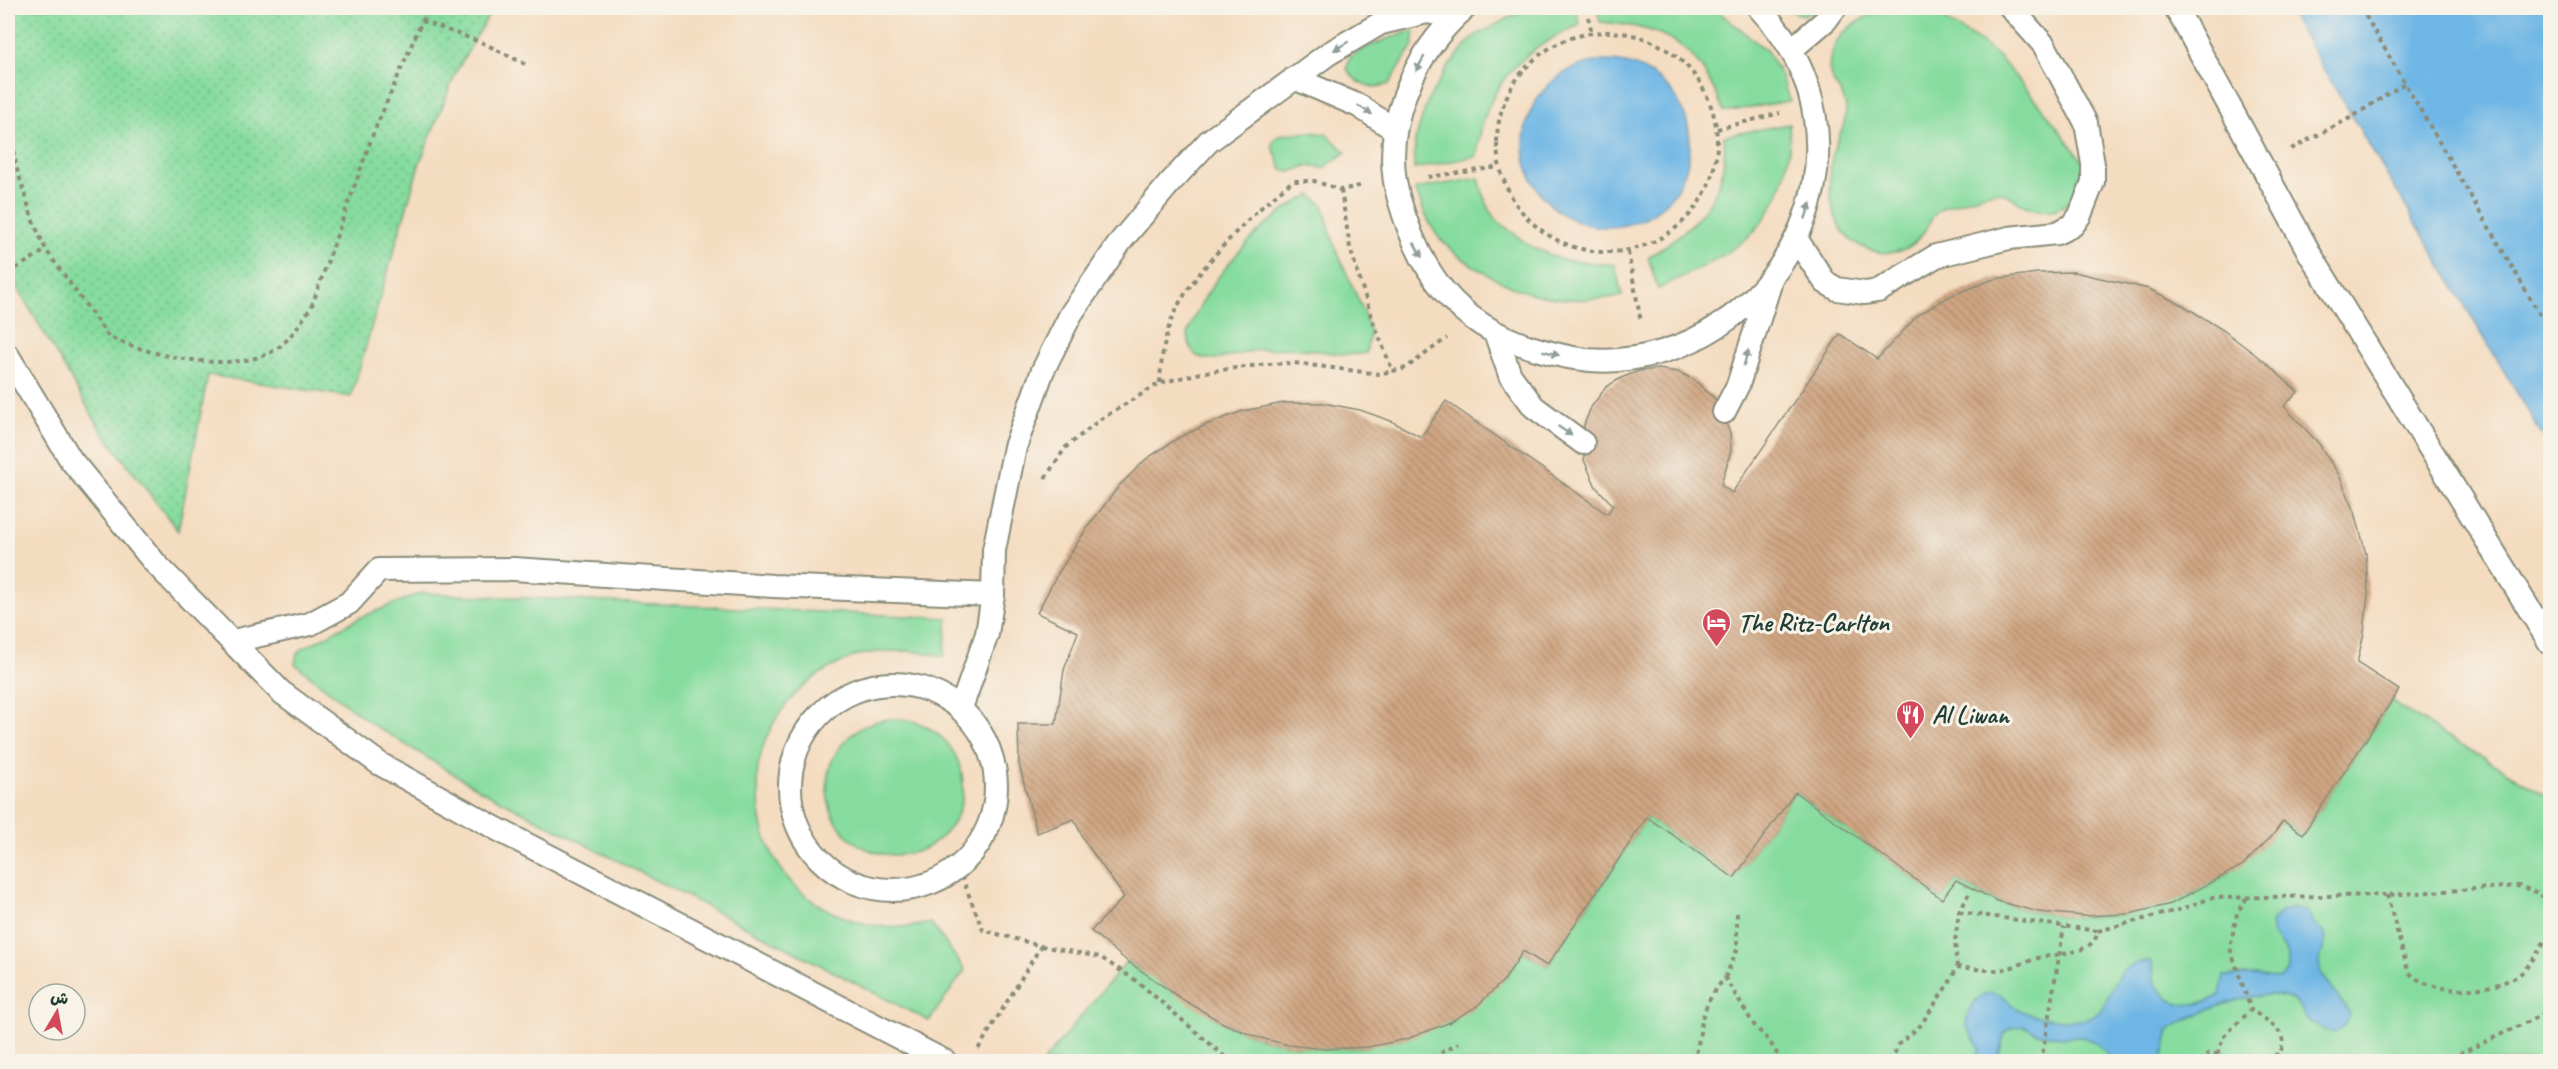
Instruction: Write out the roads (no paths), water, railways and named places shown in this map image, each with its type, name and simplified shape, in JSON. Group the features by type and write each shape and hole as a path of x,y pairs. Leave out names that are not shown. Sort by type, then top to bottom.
{"lane":[{"path":"1460,12 1433,42 1417,70 1405,96 1395,130 1394,182 1414,243 1429,272 1449,297 1472,319 1496,335 1556,355 1586,360 1617,360 1647,356 1677,348 1705,334 1749,302 1773,278 1797,240 1810,207 1817,173 1818,139 1813,104 1792,49 1772,21 1759,8"},
{"path":"1792,49 1826,20 1834,8"},
{"path":"1797,240 1825,282 1837,289 1865,293 1878,291 1936,256 2009,238 2057,233 2073,225 2080,215 2093,182 2093,164 2086,123 2044,45 2011,8"},
{"path":"2176,8 2310,254 2550,643"},
{"path":"961,708 987,634 993,595 994,550 1015,447 1043,370 1071,314 1121,240 1168,184 1209,141 1328,54 1381,23 1427,12 1460,12"},
{"path":"1294,78 1359,106 1395,130"},
{"path":"1724,412 1738,385 1773,278"},
{"path":"1496,335 1510,375 1534,407 1583,443"},
{"path":"8,356 71,460 155,563 281,692 380,764 497,829 946,1062"},
{"path":"233,641 310,624 349,603 379,570 514,570 773,586 993,595"},
{"path":"878,684 905,684 931,690 961,708 975,723 989,746 996,772 997,799 990,825 977,848 958,868 935,881 899,889 881,889 855,882 832,870 812,851 798,828 790,802 790,775 796,748 810,725 828,705 852,692 878,684"}],"water":[{"path":"2287,8 2550,8 2550,448"},
{"path":"1607,61 1623,62 1639,67 1666,85 1684,112 1689,128 1689,160 1684,176 1666,203 1639,221 1623,226 1607,227 1591,226 1575,221 1548,203 1530,176 1525,160 1524,144 1525,128 1530,112 1548,85 1575,67 1591,62"},
{"path":"2293,908 2307,911 2314,924 2325,933 2320,973 2349,1012 2346,1022 2333,1033 2313,1025 2297,1003 2291,999 2279,995 2264,995 2210,1009 2168,1031 2167,1044 2161,1061 2115,1061 2095,1042 2082,1037 2037,1033 2024,1026 2011,1028 2005,1032 1997,1061 1964,1061 1978,1055 1979,1048 1966,1025 1967,1018 1976,1000 1987,993 2001,996 2017,1009 2030,1014 2079,1020 2092,1017 2100,1010 2116,980 2124,970 2135,964 2151,961 2157,987 2168,998 2182,1004 2198,1004 2220,995 2224,976 2256,975 2278,979 2288,970 2288,956 2286,950 2273,935 2271,922 2281,912"}],"place":[{"name":"The Ritz-Carlton","path":"1717,648"},
{"name":"Al Liwan","path":"1911,740"}]}
